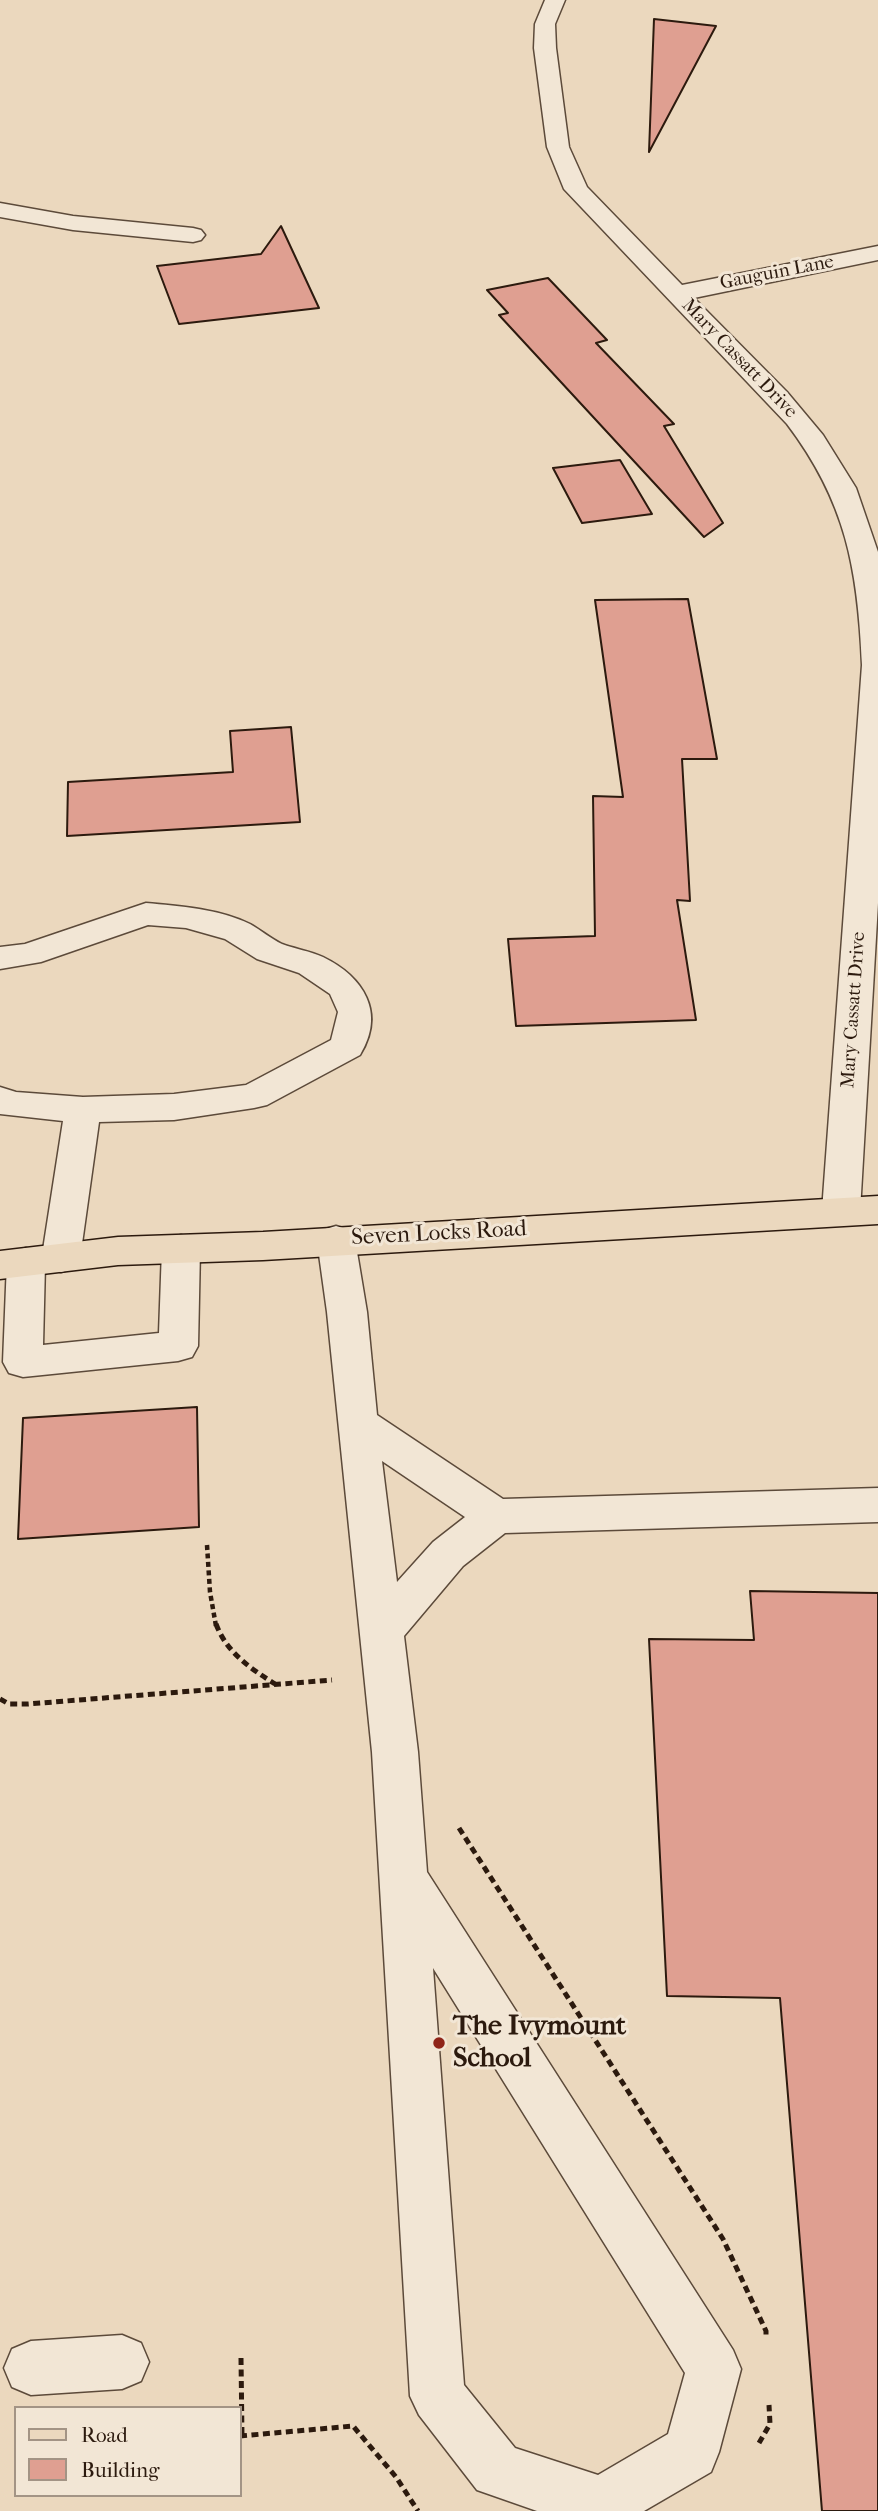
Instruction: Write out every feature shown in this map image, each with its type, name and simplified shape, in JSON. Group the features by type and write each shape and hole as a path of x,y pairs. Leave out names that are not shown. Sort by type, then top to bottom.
{"main road":[{"name":"Seven Locks Road","path":"29,1262 118,1251 860,1210"}],"street":[{"name":"Mary Cassatt Drive","path":"555,0 545,24 545,48 558,147 576,189 785,403 835,476 852,513 864,552 875,607 877,665 860,1210"},
{"path":"0,210 73,223 193,235"},
{"name":"Gauguin Lane","path":"676,293 878,253"},
{"path":"0,958 29,954 146,914 187,917 237,932 269,951 311,965 345,988 355,1012 347,1047 254,1096 174,1107 83,1110 9,1104 0,1099"},
{"path":"83,1110 29,1262 23,1362 178,1346 181,1249"},
{"path":"336,1240 347,1312 395,1752 403,1877 438,2396 497,2470 602,2504 691,2452 714,2370 403,1877"},
{"path":"357,1423 496,1516 878,1505"},
{"path":"380,1632 447,1554 496,1516"},
{"path":"31,2368 121,2362"}],"path":[{"path":"206,1545 210,1611 219,1637 235,1658 276,1685"},
{"path":"0,1699 9,1704 28,1704 333,1680 332,1667"},
{"path":"453,1818 723,2239 766,2331 766,2344"},
{"path":"241,2358 241,2406"},
{"path":"758,2446 770,2424 769,2397"},
{"path":"242,2436 353,2426 396,2477 418,2511"}],"building":[{"path":"654,19 716,26 649,152"},
{"path":"281,226 319,308 179,324 157,266 261,254"},
{"path":"548,278 607,340 596,343 674,424 664,426 723,523 704,537 499,315 508,313 487,290"},
{"path":"620,460 652,514 582,523 553,468"},
{"path":"688,599 717,759 682,759 690,901 677,900 696,1020 516,1026 508,939 595,936 593,796 623,797 595,600"},
{"path":"291,727 300,822 67,836 68,782 233,772 230,731"},
{"path":"197,1407 199,1527 18,1539 23,1418"},
{"path":"750,1591 878,1593 878,2511 822,2511 780,1998 667,1996 649,1639 754,1640"}],"place":[{"name":"The Ivymount School","path":"439,2043"}]}
